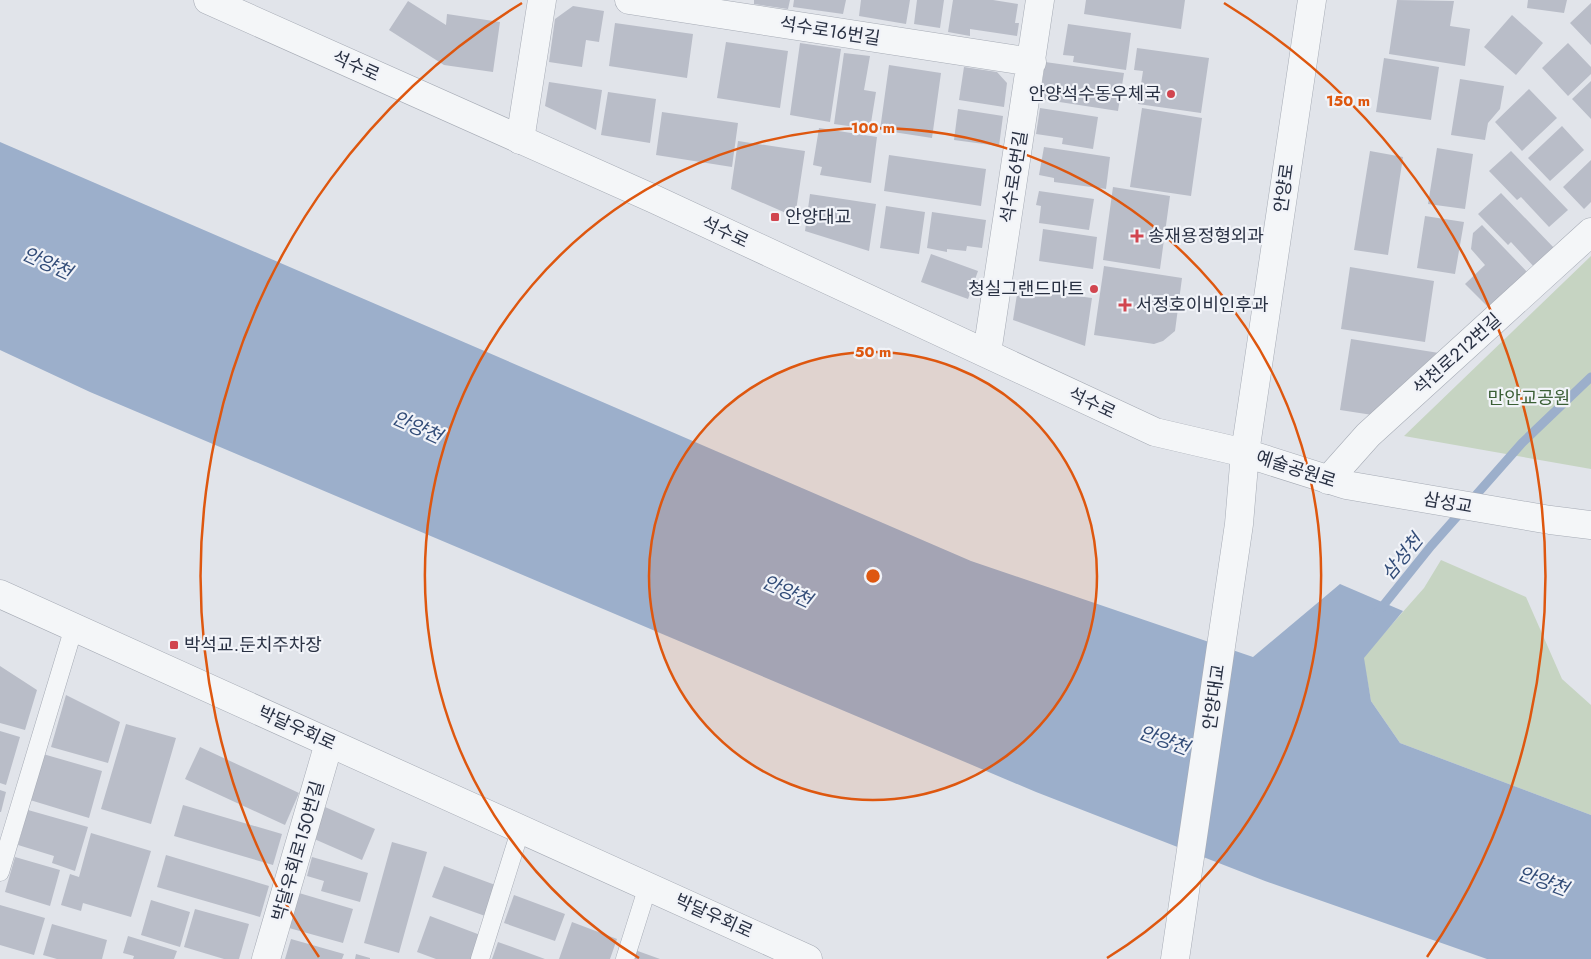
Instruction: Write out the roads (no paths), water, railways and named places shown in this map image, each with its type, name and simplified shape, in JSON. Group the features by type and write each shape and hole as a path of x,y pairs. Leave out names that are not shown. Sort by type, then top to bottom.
{"street":[{"name":"석수로","path":"208,0 654,199 1155,432 1245,453"},
{"path":"520,140 542,0"},
{"name":"석수로16번길","path":"629,0 1032,62"},
{"name":"석수로6번길","path":"987,353 1040,0"},
{"name":"안양로","path":"1240,524 1245,453 1312,0"},
{"name":"석천로212번길","path":"1337,483 1368,435 1591,232"},
{"name":"예술공원로","path":"1245,453 1337,483"},
{"name":"삼성교","path":"1337,483 1550,520 1591,524"},
{"name":"안양대교","path":"1176,959 1240,524"},
{"name":"박달우회로","path":"0,594 648,886 778,952 808,959"},
{"name":"박달우회로150번길","path":"266,959 329,743"}],"lane":[{"path":"0,872 74,628"},
{"path":"480,959 521,828"},
{"path":"625,959 648,886"}],"water":[{"name":"안양천","path":"0,142 971,561 1253,657 1340,584 1403,611 1364,658 1371,701 1400,743 1591,815 1591,959 1487,959 1265,881 1036,792 90,392 0,350"}],"waterway":[{"name":"삼성천","path":"1378,612 1431,546 1522,443 1591,377"}],"place":[{"name":"안양석수동우체국","path":"1171,94"},
{"name":"안양대교","path":"775,217"},
{"name":"송재용정형외과","path":"1137,236"},
{"name":"청실그랜드마트","path":"1094,289"},
{"name":"서정호이비인후과","path":"1125,305"},
{"name":"박석교.둔치주차장","path":"174,645"}],"park label":[{"name":"만안교공원","path":"1529,398"}]}
